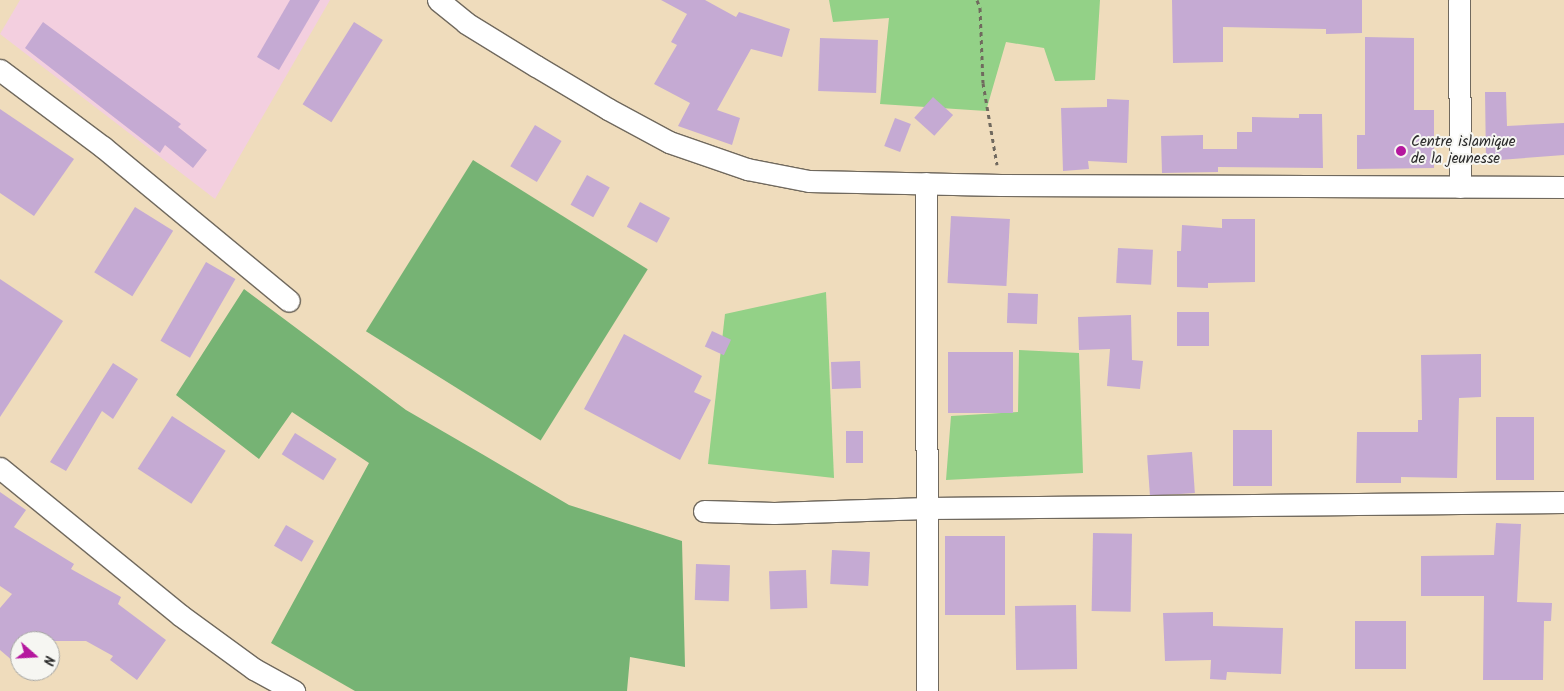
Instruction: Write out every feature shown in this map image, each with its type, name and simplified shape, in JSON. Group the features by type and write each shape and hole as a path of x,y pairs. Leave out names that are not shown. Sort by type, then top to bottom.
{"street":[{"path":"438,0 466,24 608,109 669,142 747,169 809,181 1001,185 1564,187"},
{"path":"1459,0 1460,187"},
{"path":"0,70 103,147 289,301"},
{"path":"926,183 927,691"},
{"path":"0,468 180,615 254,669 294,691"},
{"path":"704,511 774,513 927,508 1564,502"}],"path":[{"path":"977,0 980,8 983,83 1001,185"}],"shaded area":[{"path":"20,0 330,0 215,199 0,34"}],"green space":[{"path":"829,0 1100,0 1095,80 1055,81 1044,48 1006,42 986,111 880,104 889,18 833,22"},
{"path":"473,160 648,269 541,440 366,331"},
{"path":"244,289 406,410 569,505 682,541 685,667 630,657 627,691 355,691 271,643 369,463 292,412 259,459 176,395"},
{"path":"826,292 834,478 708,464 725,314"},
{"path":"1019,350 1079,353 1083,473 946,480 951,416 1018,412"}],"building":[{"path":"290,0 320,0 279,70 257,57"},
{"path":"661,0 705,0 736,17 739,12 790,29 782,57 751,49 717,110 740,118 732,145 678,126 690,103 654,84 677,45 671,42 687,14"},
{"path":"1172,0 1362,0 1362,33 1326,34 1326,29 1223,27 1223,62 1173,63"},
{"path":"43,22 181,124 178,127 207,150 193,168 165,145 160,153 25,48"},
{"path":"354,22 383,40 331,122 303,104"},
{"path":"1365,37 1414,38 1414,110 1434,110 1434,168 1357,169 1357,135 1365,135"},
{"path":"820,38 878,40 876,93 818,91"},
{"path":"1485,92 1506,92 1507,126 1564,123 1564,155 1486,161"},
{"path":"933,97 953,115 934,136 914,118"},
{"path":"1107,99 1129,100 1127,163 1088,161 1089,169 1063,171 1061,108 1107,107"},
{"path":"0,109 74,159 34,216 0,193"},
{"path":"1299,114 1322,114 1323,168 1218,167 1218,172 1162,173 1161,136 1203,135 1203,149 1237,149 1237,132 1252,132 1252,117 1299,118"},
{"path":"895,118 911,124 900,152 884,146"},
{"path":"535,125 562,141 537,182 510,166"},
{"path":"587,175 610,188 593,217 571,205"},
{"path":"640,202 670,218 657,243 627,227"},
{"path":"135,207 173,231 132,296 94,272"},
{"path":"951,216 1010,219 1006,286 947,283"},
{"path":"1222,219 1255,219 1255,282 1208,283 1208,288 1177,287 1177,251 1181,251 1182,225 1222,228"},
{"path":"1118,248 1153,250 1151,285 1116,283"},
{"path":"206,262 235,279 190,358 160,341"},
{"path":"0,279 63,321 0,417"},
{"path":"1008,293 1038,294 1037,324 1007,323"},
{"path":"1177,312 1209,312 1209,346 1177,346"},
{"path":"1131,315 1132,360 1143,361 1140,389 1107,386 1110,349 1079,350 1078,317"},
{"path":"712,331 731,340 724,355 705,346"},
{"path":"624,334 702,376 694,392 711,400 680,460 584,409"},
{"path":"948,352 1013,352 1013,413 948,413"},
{"path":"1481,354 1481,397 1459,398 1457,478 1401,477 1401,483 1356,483 1357,432 1418,432 1418,420 1422,420 1421,355"},
{"path":"860,361 861,388 832,389 831,362"},
{"path":"113,363 138,379 113,419 102,411 66,471 50,462"},
{"path":"172,416 226,451 191,504 138,469"},
{"path":"1496,417 1534,417 1534,480 1496,480"},
{"path":"1233,430 1272,430 1272,486 1233,486"},
{"path":"846,431 863,431 863,463 846,463"},
{"path":"295,433 337,459 323,480 282,454"},
{"path":"1192,452 1195,493 1150,496 1147,455"},
{"path":"0,492 26,510 14,527 74,564 71,569 121,597 118,604 166,640 137,680 110,660 113,656 86,641 60,641 60,631 10,631 10,658 0,650 0,608 12,594 0,586"},
{"path":"1496,523 1521,524 1517,602 1552,603 1551,621 1544,621 1543,680 1483,680 1484,596 1421,596 1421,556 1494,555"},
{"path":"286,525 314,541 302,562 274,546"},
{"path":"1093,533 1132,534 1131,612 1092,611"},
{"path":"945,536 1005,536 1005,615 945,615"},
{"path":"832,550 870,552 868,586 830,584"},
{"path":"696,564 730,565 729,601 695,600"},
{"path":"806,570 807,608 770,609 769,571"},
{"path":"1076,605 1077,669 1016,670 1015,606"},
{"path":"1213,612 1213,626 1283,628 1281,674 1227,672 1226,680 1210,679 1211,660 1165,661 1163,613"},
{"path":"1355,621 1406,621 1406,669 1355,669"}],"place":[{"name":"Centre islamique de la jeunesse","path":"1401,151"}]}
